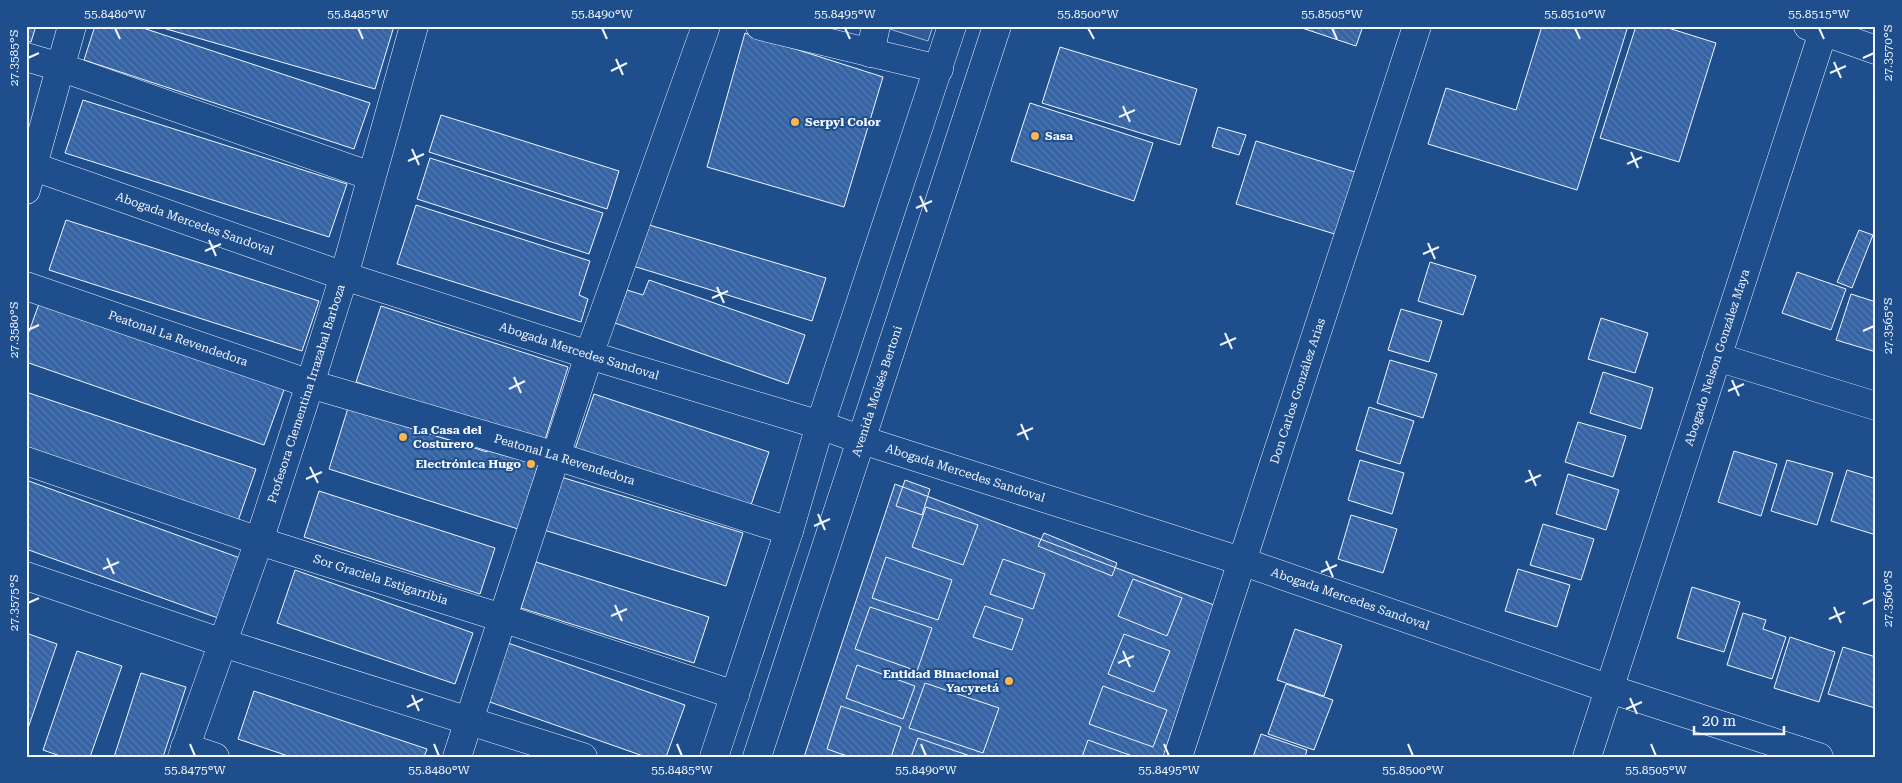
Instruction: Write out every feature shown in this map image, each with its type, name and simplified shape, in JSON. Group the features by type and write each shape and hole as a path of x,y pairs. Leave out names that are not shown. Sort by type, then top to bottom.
{"main road":[{"path":"29,173 72,26"},
{"name":"Profesora Clementina Irrazabal Barboza","path":"183,752 259,541 310,384 344,276 414,26"},
{"path":"457,757 589,355 706,26"},
{"path":"760,26 807,32 870,53 939,69"},
{"path":"870,53 876,26"},
{"path":"714,757 789,531 820,425 952,26"},
{"name":"Avenida Moisés Bertoni","path":"757,757 997,26"},
{"name":"Don Carlos González Arias","path":"1178,757 1417,26"},
{"path":"1818,28 1876,50"},
{"name":"Abogado Nelson González Maya","path":"1588,757 1717,357 1818,28"},
{"path":"26,57 60,67 371,176"},
{"name":"Abogada Mercedes Sandoval","path":"29,173 589,355 820,425 1241,561 1610,689 1819,757"},
{"name":"Peatonal La Revendedora","path":"26,286 310,384 556,456 789,531"},
{"path":"1717,357 1876,406"},
{"name":"Sor Graciela Estigarribia","path":"26,461 259,541 502,618 735,695"},
{"path":"26,576 223,644 583,757"},
{"path":"183,752 215,757"}],"shaded area":[{"path":"880,26 933,26 928,41"}],"building":[{"path":"26,26 36,26 31,42 26,41"},
{"path":"95,26 137,26 370,103 354,149 84,60"},
{"path":"156,26 394,26 375,89"},
{"path":"1296,26 1363,26 1356,46"},
{"path":"1542,26 1628,26 1577,190 1428,144 1446,88 1516,110"},
{"path":"1636,26 1662,26 1716,43 1679,162 1600,138"},
{"name":"Serpyl Color","path":"745,33 883,77 844,207 707,167"},
{"path":"1060,47 1197,89 1180,145 1042,103"},
{"path":"83,100 347,184 329,237 65,153"},
{"path":"1030,103 1153,143 1134,201 1011,161"},
{"path":"441,115 619,171 607,209 429,152"},
{"path":"1218,127 1246,135 1239,155 1212,147"},
{"path":"1256,141 1358,173 1338,235 1236,204"},
{"path":"430,158 603,213 589,254 417,199"},
{"path":"416,205 590,261 579,295 588,299 581,322 397,264"},
{"path":"66,220 319,301 302,351 49,270"},
{"path":"646,224 826,278 812,321 633,266"},
{"path":"1859,230 1873,235 1852,288 1837,282"},
{"path":"1430,262 1476,276 1463,315 1418,301"},
{"path":"1797,272 1846,289 1831,330 1782,313"},
{"path":"649,280 805,335 788,384 615,323 627,290 643,295"},
{"path":"1851,294 1876,302 1876,352 1836,340"},
{"path":"40,301 285,387 264,445 26,362 26,340"},
{"path":"381,306 568,367 544,443 356,382"},
{"path":"1401,309 1442,321 1429,362 1388,350"},
{"path":"1601,318 1648,333 1635,373 1588,359"},
{"path":"1390,360 1437,374 1423,418 1377,403"},
{"path":"1603,372 1653,388 1641,429 1590,413"},
{"path":"26,392 256,469 237,524 26,454"},
{"path":"594,394 769,452 750,508 575,449"},
{"path":"1369,407 1414,421 1400,464 1356,450"},
{"path":"348,408 487,452 491,438 542,453 518,529 329,469"},
{"path":"1578,422 1626,436 1613,477 1565,462"},
{"path":"1734,451 1777,464 1761,516 1718,502"},
{"path":"1360,460 1404,473 1392,514 1348,500"},
{"path":"1787,460 1833,473 1817,525 1771,511"},
{"path":"1847,470 1876,479 1876,535 1831,521"},
{"path":"1568,474 1619,490 1606,530 1556,514"},
{"path":"561,477 743,533 726,586 544,530"},
{"path":"26,480 240,558 218,618 26,549"},
{"path":"905,480 930,489 922,515 896,506"},
{"name":"Entidad Binacional Yacyretá","path":"895,484 1214,605 1163,757 804,757"},
{"path":"319,491 495,548 480,594 304,537"},
{"path":"926,507 978,525 963,565 912,547"},
{"path":"1351,515 1397,529 1383,573 1338,559"},
{"path":"1543,524 1594,539 1581,580 1530,565"},
{"path":"1044,533 1117,563 1112,576 1038,546"},
{"path":"886,557 952,580 938,620 872,598"},
{"path":"1003,559 1045,574 1033,609 990,594"},
{"path":"536,562 709,617 694,663 521,608"},
{"path":"1518,569 1570,585 1557,627 1505,611"},
{"path":"295,570 473,633 455,684 277,623"},
{"path":"1133,579 1182,598 1167,636 1118,616"},
{"path":"1692,587 1740,602 1724,652 1677,638"},
{"path":"985,606 1023,619 1012,650 973,637"},
{"path":"870,607 932,628 917,671 855,649"},
{"path":"1743,613 1766,620 1763,629 1786,637 1772,679 1727,665"},
{"path":"1295,629 1342,645 1324,696 1277,680"},
{"path":"26,633 57,644 26,734"},
{"path":"1124,634 1170,651 1154,692 1108,674"},
{"path":"1790,637 1835,652 1819,702 1774,688"},
{"path":"508,643 685,705 666,757 646,757 487,701"},
{"path":"1843,647 1876,657 1875,708 1828,694"},
{"path":"77,651 122,666 90,757 63,757 43,750"},
{"path":"857,665 915,686 903,719 846,698"},
{"path":"141,673 186,687 163,757 114,757"},
{"path":"925,683 999,708 983,753 909,728"},
{"path":"1286,684 1333,700 1314,750 1268,734"},
{"path":"1103,686 1167,710 1153,747 1089,724"},
{"path":"254,691 427,749 424,757 291,757 238,739"},
{"path":"841,706 901,727 891,757 850,757 827,749"},
{"path":"1261,734 1307,750 1305,757 1253,757"},
{"path":"918,738 973,757 911,757"},
{"path":"1088,740 1135,757 1082,757"}],"place":[{"name":"Serpyl Color","path":"795,122"},
{"name":"Sasa","path":"1035,136"},
{"name":"La Casa del Costurero","path":"403,437"},
{"name":"Electrónica Hugo","path":"531,464"},
{"name":"Entidad Binacional Yacyretá","path":"1009,681"}]}
